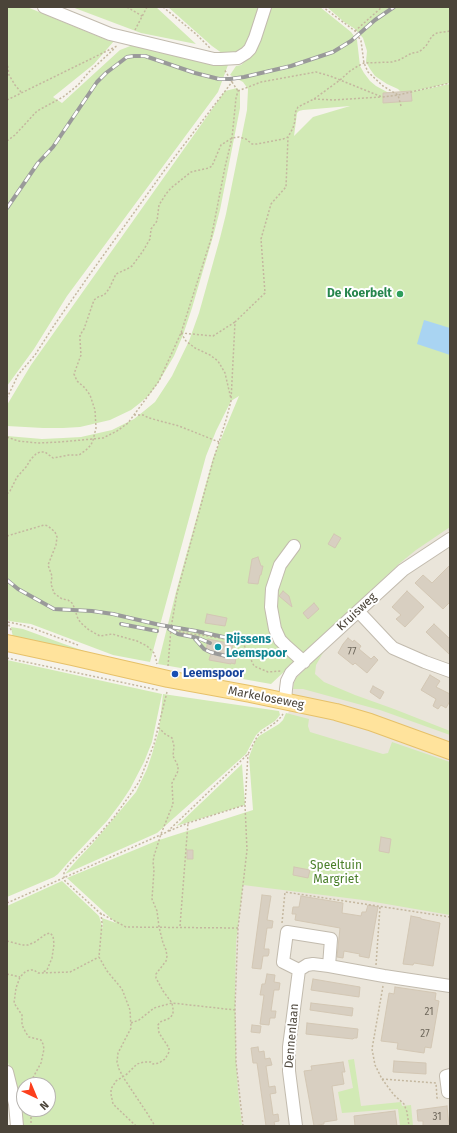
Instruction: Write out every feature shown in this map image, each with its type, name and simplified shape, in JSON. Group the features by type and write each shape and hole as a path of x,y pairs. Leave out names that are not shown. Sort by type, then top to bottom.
{"main road":[{"name":"Markeloseweg","path":"7,643 284,706 336,712 370,722 450,751"}],"street":[{"path":"44,7 110,34 219,59 238,58 250,49 265,7"},
{"name":"Kruisweg","path":"291,673 403,570 450,539"},
{"path":"294,546 280,565 272,589 271,607 280,640 304,662"},
{"path":"358,611 393,648 450,671"},
{"path":"284,706 286,689 291,673"},
{"path":"329,966 331,939 287,932 283,962 299,970 307,965 313,964 450,986"},
{"name":"Dennenlaan","path":"296,1126 289,1071 290,1047 299,970"},
{"path":"7,1072 15,1104 17,1126"},
{"path":"447,1095 446,1076 450,1075"}],"path":[{"path":"127,7 142,16"},
{"path":"130,39 147,7"},
{"path":"7,438 18,441 38,443 94,440 103,438 117,431 128,423 159,381 181,333 211,239 232,138 238,91 219,59 209,46 164,7"},
{"path":"323,7 356,31 361,41 364,63 368,72 383,86 398,95 401,106"},
{"path":"356,31 382,7"},
{"path":"181,333 213,336 235,322 265,293 261,239 271,204 286,187 288,137 293,128 295,113 298,107 314,99 350,71 364,63 392,62 399,60 412,53 419,52 426,46 432,36 437,33 450,31"},
{"path":"7,100 118,46 63,97 37,111 15,135 7,141"},
{"path":"7,62 9,75 22,93"},
{"path":"238,91 261,82 316,72 330,76 382,97"},
{"path":"7,398 18,375 35,354 164,171 232,82"},
{"path":"314,99 334,100 382,97 398,95 450,83"},
{"path":"7,494 17,477 36,454 45,452 53,458 79,455 86,450 94,440 96,428 95,410 90,395 85,388 77,382 74,374 81,355 80,334 84,329 94,300 109,289 116,274 132,266 143,252 150,239 151,229 157,221 160,205 166,194 171,188 191,172 212,166 222,145 232,138 239,137 246,139 252,144 257,144 288,137"},
{"path":"168,668 171,629 177,593 231,401 235,322"},
{"path":"181,333 186,341 195,348 210,355 218,361 226,373 231,401"},
{"path":"134,415 143,415 180,426 219,442"},
{"path":"7,536 44,525 48,526 55,532 57,537 56,545 48,565 52,576 51,584 54,593 62,599 68,600 72,603 81,623 100,636 106,634 118,636 137,641 147,646 154,653 157,665"},
{"path":"7,621 32,628 78,645"},
{"path":"171,629 190,634 237,641 244,645 256,667 268,672 281,671 291,673"},
{"path":"7,658 160,690"},
{"path":"167,692 154,744 139,782 115,816 67,868 64,873 64,878 65,881 100,913 126,927 238,928"},
{"path":"167,832 248,754 258,735 282,717 284,706"},
{"path":"136,1126 113,1104 111,1089 116,1082 137,1064 144,1062 151,1062 153,1064 159,1063 165,1059 169,1052 169,1048 158,1029 160,1022 170,1018 173,1014 172,1003 156,978 156,974 166,961 167,956 159,927 157,912 152,899 154,856 173,804 172,783 178,770 178,766 173,756 174,746 172,738 158,727"},
{"path":"242,1126 236,1062 235,1010 238,928 247,850 245,805 248,754"},
{"path":"7,903 161,834 188,823 245,805"},
{"path":"180,927 188,823"},
{"path":"287,932 281,931 285,892 450,918"},
{"path":"380,907 380,975 372,1049 375,1065 382,1079 394,1095 404,1104 409,1126"},
{"path":"100,913 102,923 99,957 107,971 122,989 130,1010 131,1028 118,1054 117,1062 122,1077 144,1107 155,1126"},
{"path":"7,941 28,945 46,934 52,934 54,944 52,958 47,970 43,972"},
{"path":"33,1077 41,1063 44,1049 41,1040 29,1037 26,1033 22,1025 22,1015 14,1003 16,988 20,977 26,971 31,970 38,973 70,972 99,957"},
{"path":"7,974 20,977"},
{"path":"131,1023 139,1020 154,1008 172,1003 235,1010"},
{"path":"382,1079 436,1083 437,1098 447,1095"}],"shaded area":[{"path":"450,517 450,1126 239,1126 231,1063 231,884 258,812 292,701 294,661 323,620"}],"green space":[{"path":"7,7 27,7 107,40 114,41 94,64 53,97 62,103 120,50 133,45 228,65 218,92 67,296 34,349 7,386"},
{"path":"72,7 156,7 196,44 141,33"},
{"path":"168,7 259,7 244,50 226,56 212,46"},
{"path":"270,7 320,7 351,32 357,40 360,66 370,81 389,93 403,94 398,89 375,76 366,62 367,51 363,38 355,29 344,22 327,7 450,7 450,83 406,93 450,84 450,527 416,550 400,563 271,684 158,664 213,458 239,396 231,401 216,431 206,456 150,662 113,655 31,624 9,621 7,618 7,436 42,439 81,437 112,430 134,419 155,402 172,376 189,341 199,313 226,214 247,110 248,89 243,82 230,75 236,66 241,65 255,50","holes":["350,106 313,117 294,136 297,113 299,111"]},
{"path":"237,88 240,91 240,108 214,233 183,335 174,356 158,383 150,394 131,410 110,420 80,427 63,428 7,426 7,405 31,365 225,91"},
{"path":"11,627 23,629 110,660 13,638"},
{"path":"324,651 316,665 315,674 324,682 450,731 450,735 380,710 303,689 293,689 296,678"},
{"path":"7,660 162,694 152,742 144,762 130,789 120,804 107,821 58,874 7,897"},
{"path":"163,694 279,711 280,715 275,721 256,735 246,754 157,833 65,874 136,792 147,769 159,730"},
{"name":"Speeltuin Margriet","path":"286,713 309,719 308,726 310,732 383,754 388,753 392,742 450,762 450,915 363,900 243,885 236,942 235,995 236,1062 242,1126 23,1126 21,1117 56,1117 56,1077 16,1077 16,1096 7,1058 7,906 62,881 99,916 103,929 102,918 116,923 67,878 156,841 253,810 249,757 255,741 259,736 283,720"},
{"path":"242,764 245,805 176,826 180,823"},
{"path":"354,1059 361,1106 401,1102 402,1106 411,1105 413,1126 400,1126 398,1109 342,1113 338,1092 353,1088 348,1060"}],"water":[{"path":"424,320 450,328 450,355 417,344"}],"building":[{"path":"411,91 412,101 383,103 383,93"},
{"path":"334,534 341,538 335,548 328,544"},
{"path":"258,557 261,566 263,566 258,584 248,583 252,559"},
{"path":"450,565 450,602 443,609 415,583 423,575 432,583"},
{"path":"283,591 289,596 292,607 279,596"},
{"path":"407,591 424,607 405,627 396,619 401,615 392,607"},
{"path":"314,603 319,609 308,619 303,613"},
{"path":"207,614 227,618 225,626 205,623"},
{"path":"434,624 450,639 450,655 426,632"},
{"path":"348,638 353,642 354,640 361,646 359,649 371,659 374,656 378,660 367,673 355,663 353,665 338,653"},
{"path":"208,639 233,644 231,656 236,657 235,664 209,660 211,653 206,652"},
{"path":"430,675 440,681 436,687 450,694 450,701 446,708 441,705 438,709 433,706 436,699 421,690"},
{"path":"373,686 384,692 380,699 370,692"},
{"path":"381,837 391,839 389,853 379,851"},
{"path":"187,850 193,850 193,859 187,859"},
{"path":"294,867 310,870 308,878 293,875"},
{"path":"262,895 271,896 267,920 273,921 272,928 267,928 264,949 269,949 269,953 268,956 263,956 261,969 252,968"},
{"path":"301,896 343,903 342,913 361,916 362,912 366,912 368,905 378,907 369,958 359,956 360,954 344,951 343,958 337,957 340,928 295,920 296,914 292,914 293,907 299,907"},
{"path":"411,916 440,923 433,966 414,963 413,965 403,964"},
{"path":"267,974 275,975 274,982 280,983 279,990 274,990 271,1011 276,1011 275,1018 270,1018 269,1025 260,1024 264,995 260,995 262,984 265,984"},
{"path":"313,979 360,987 359,997 311,990"},
{"path":"395,987 436,993 435,1000 439,1001 431,1048 425,1047 424,1053 397,1049 398,1043 381,1041 389,993 394,994"},
{"path":"311,1003 353,1008 352,1016 310,1010"},
{"path":"307,1023 358,1029 357,1038 353,1039 306,1034"},
{"path":"252,1025 261,1026 260,1033 251,1032"},
{"path":"258,1047 259,1052 264,1051 265,1059 270,1058 272,1065 266,1066 269,1087 275,1086 276,1093 270,1094 273,1115 278,1114 279,1121 274,1122 275,1126 266,1126 257,1063 253,1063 251,1048"},
{"path":"394,1061 426,1063 426,1074 393,1072"},
{"path":"343,1062 345,1072 342,1072 344,1084 332,1086 337,1120 324,1122 324,1124 314,1126 304,1071 312,1070 311,1066"},
{"path":"447,1106 449,1126 423,1126 423,1121 418,1121 417,1110"},
{"path":"395,1111 397,1126 355,1126 354,1116"}],"railway":[{"path":"7,208 38,163 53,147 97,82 127,57 145,56 195,73 219,79 244,77 291,66 333,52 351,41 375,20 394,7"},
{"path":"7,580 18,589 54,609 92,611 113,614 242,641"},
{"path":"121,624 157,631"},
{"path":"169,629 178,634 198,638 210,643"},
{"path":"195,639 204,649 230,657"}],"place":[{"name":"De Koerbelt","path":"400,294"},
{"name":"Rijssens Leemspoor","path":"218,647"},
{"name":"Leemspoor","path":"175,674"}]}
